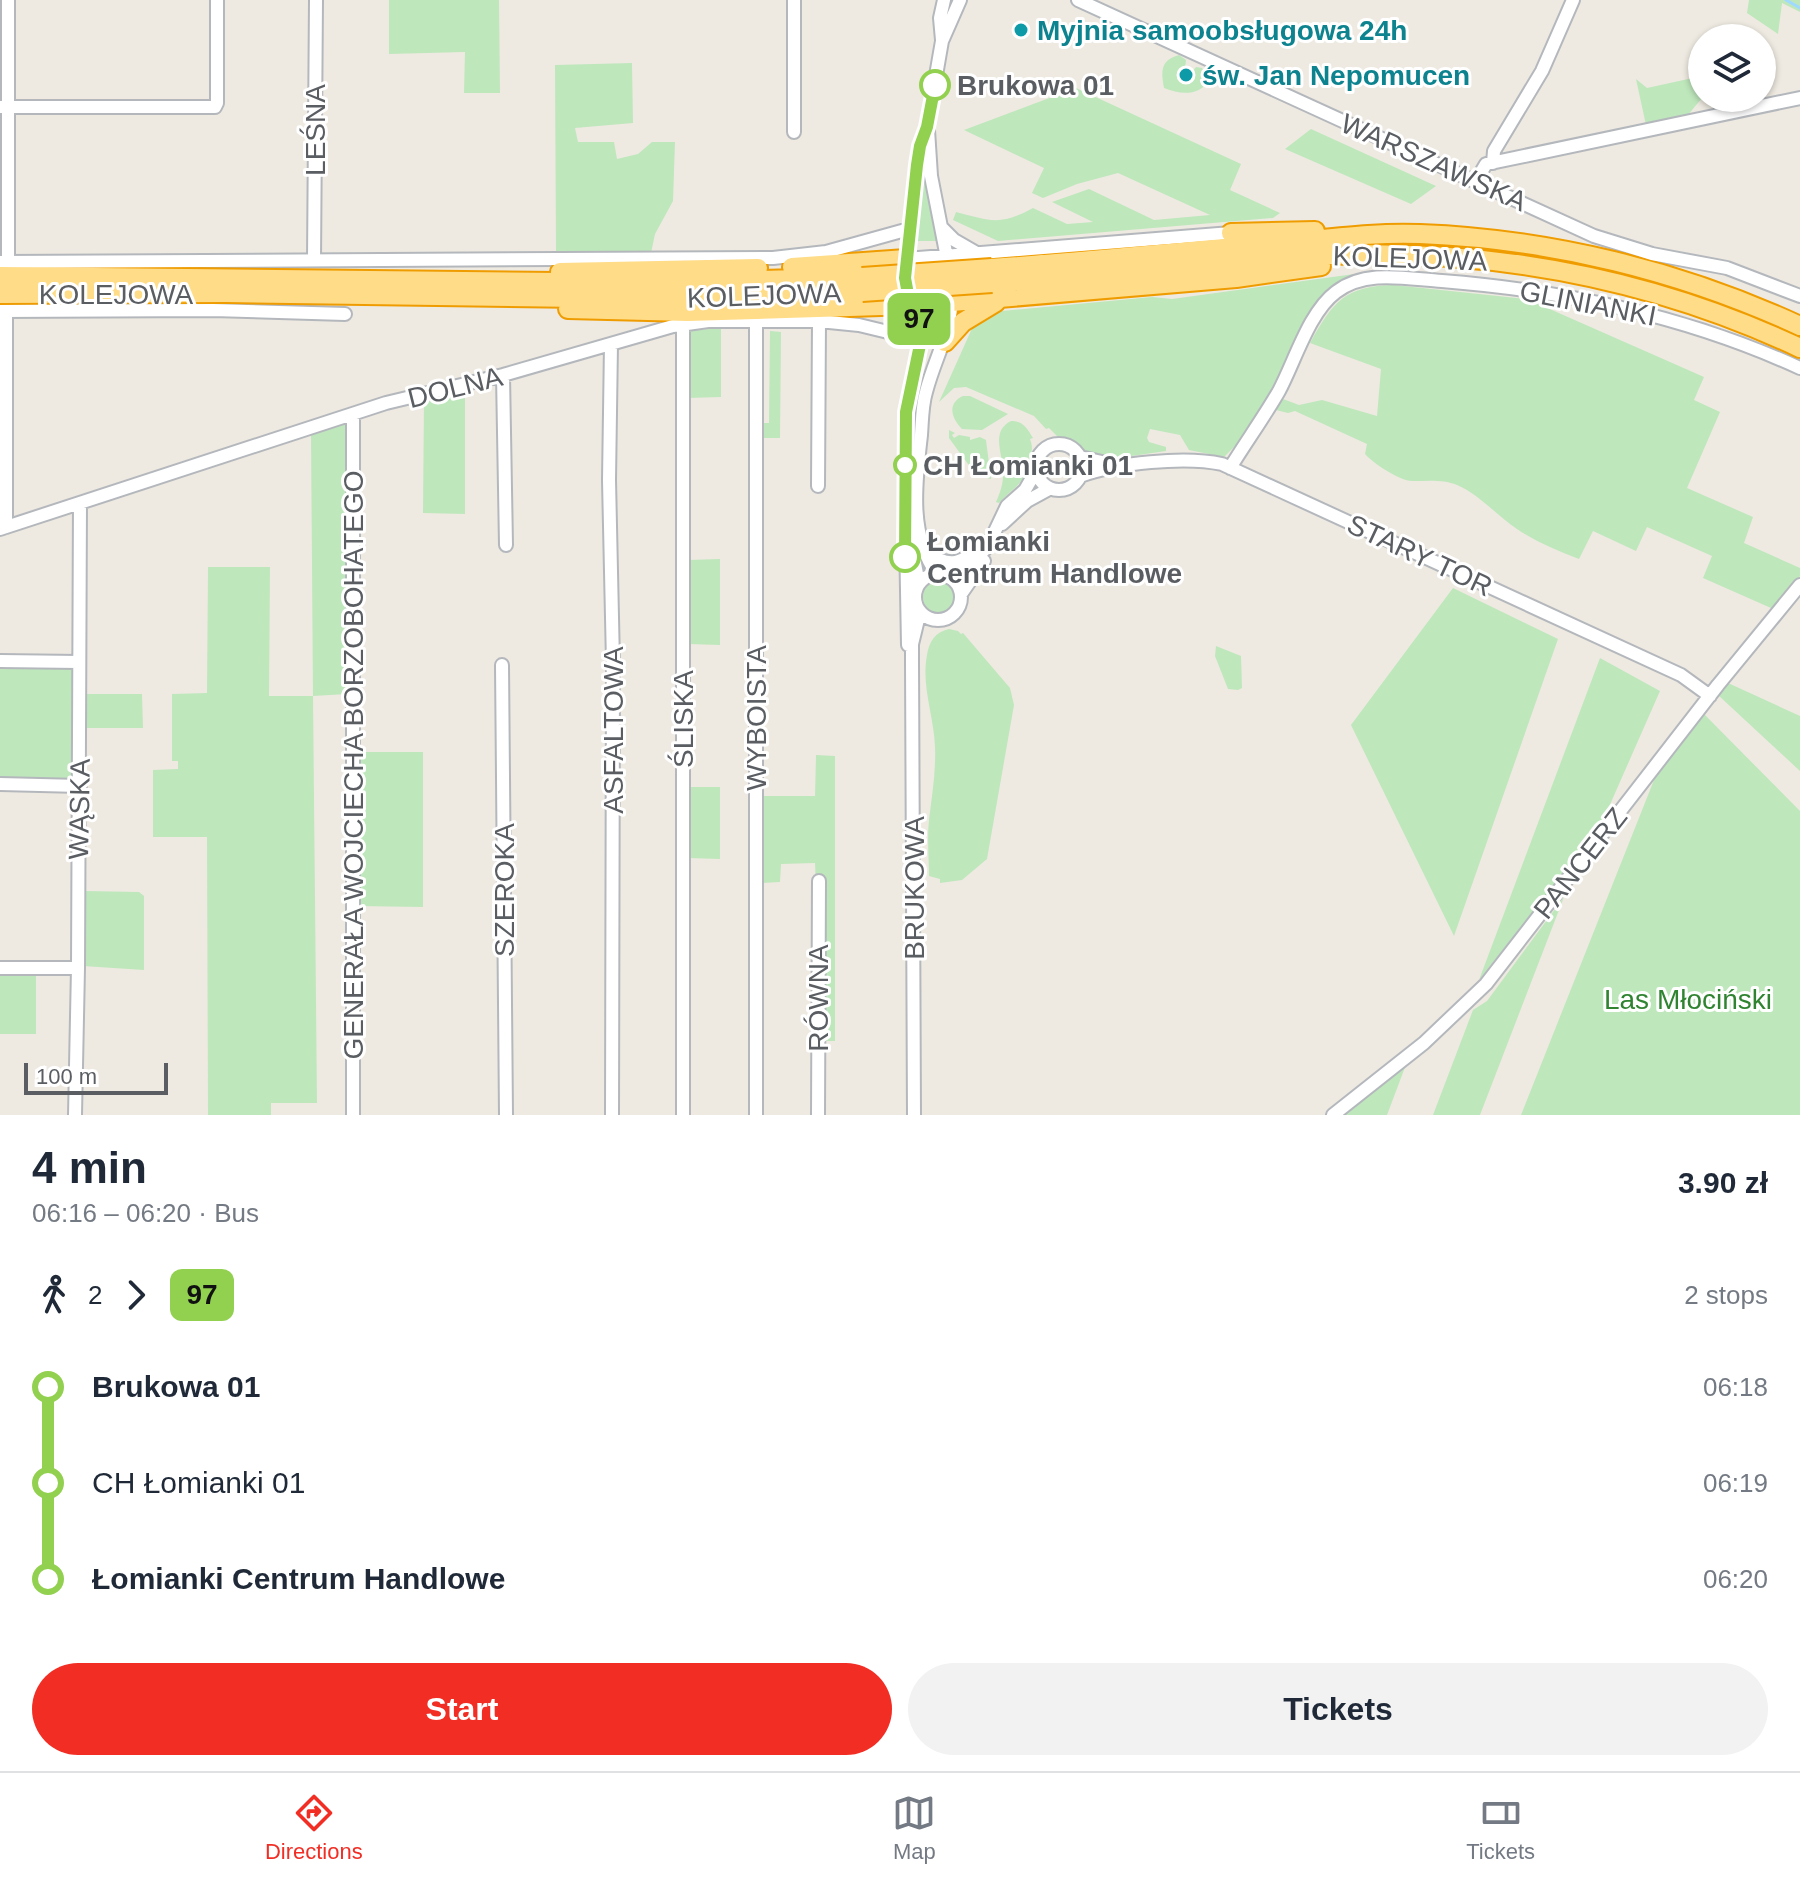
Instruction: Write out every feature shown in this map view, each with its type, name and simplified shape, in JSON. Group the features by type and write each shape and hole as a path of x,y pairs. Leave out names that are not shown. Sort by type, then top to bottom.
{"highway":[{"path":"1231,233 1297,230 1357,234"},
{"name":"KOLEJOWA","path":"991,276 1357,234 1465,237 1594,256 1694,283 1800,326"},
{"name":"KOLEJOWA","path":"2,306 226,293 657,299 1339,255 1419,254 1532,265 1597,277 1727,316 1800,348"},
{"path":"482,281 521,274 586,270 800,267 906,259"},
{"name":"KOLEJOWA","path":"3,267 482,281 862,284"},
{"path":"952,302 991,276"},
{"path":"945,342 963,322 991,276"},
{"path":"496,297 529,305 592,311 826,310 913,305"}],"street":[{"path":"3,267 8,0"},
{"path":"4,107 215,107 217,0"},
{"name":"LEŚNA","path":"314,260 316,0"},
{"path":"794,0 794,132"},
{"path":"942,41 940,18 944,0"},
{"path":"912,662 906,627 906,412 921,340 919,320 905,284 906,259 920,146 927,127 942,41 960,0"},
{"name":"WARSZAWSKA","path":"1078,0 1607,241 1652,254 1727,268 1800,296"},
{"path":"1493,163 1494,151 1542,71 1573,0"},
{"path":"1476,181 1486,164 1800,98"},
{"path":"927,127 930,170 952,302 945,342 925,396 920,440 917,518 925,551 937,574"},
{"path":"941,227 991,276"},
{"name":"KOLEJOWA","path":"3,267 314,260 791,257 835,250 909,229"},
{"path":"906,259 947,258 991,276 1231,233"},
{"name":"GLINIANKI","path":"1230,468 1278,391 1318,310 1341,288 1370,278 1490,285 1570,296 1683,323 1732,339 1800,368"},
{"path":"913,305 952,302"},
{"path":"2,306 3,528"},
{"name":"KOLEJOWA","path":"2,306 345,314"},
{"name":"WYBOISTA","path":"756,321 756,1115"},
{"path":"818,486 819,321"},
{"name":"DOLNA","path":"3,528 425,393 503,375 683,324 819,321 859,325 921,340"},
{"name":"ŚLISKA","path":"683,324 683,1115"},
{"name":"ASFALTOWA","path":"611,344 612,1115"},
{"path":"503,375 506,545"},
{"name":"GENERAŁA WOJCIECHA BORZOBOHATEGO","path":"353,415 353,1115"},
{"path":"907,529 915,555 919,584 915,599 920,611 935,620 948,618 955,612 961,594 985,560 990,543 1007,506 1025,490 1036,471 1040,454 1053,445 1070,447 1080,457 1082,469 1073,486 1066,490 1049,489 1027,501 997,529"},
{"name":"STARY TOR","path":"1080,457 1118,466"},
{"name":"STARY TOR","path":"1080,476 1118,466 1189,461 1215,463 1230,468 1681,675 1710,696"},
{"path":"1036,471 1039,480 1049,489"},
{"name":"WĄSKA","path":"75,1115 80,503"},
{"path":"925,551 948,564 990,543"},
{"path":"950,578 968,568 990,543"},
{"path":"919,584 937,574 950,578 961,594"},
{"name":"PANCERZ","path":"1333,1115 1424,1043 1486,984 1800,585"},
{"name":"BRUKOWA","path":"914,1115 912,644 920,611"},
{"name":"BRUKOWA","path":"912,662 924,633 935,620"},
{"path":"0,661 79,662"},
{"name":"SZEROKA","path":"502,665 506,1115"},
{"path":"0,784 80,786"},
{"name":"RÓWNA","path":"818,1115 819,881"},
{"path":"0,968 78,968"}],"green space":[{"path":"389,0 499,0 500,93 464,93 465,52 389,54"},
{"path":"1749,0 1800,0 1800,12 1782,3 1778,34 1776,24 1763,24 1747,13"},
{"path":"1179,55 1186,60 1184,77 1188,77 1196,67 1202,68 1210,80 1200,89 1183,93 1164,88 1163,67 1168,60"},
{"path":"632,63 633,123 575,128 578,142 614,142 617,159 638,154 652,142 675,142 673,201 655,234 651,253 556,253 555,65"},
{"path":"1636,79 1647,88 1688,79 1690,112 1687,116 1646,125"},
{"path":"1076,88 1241,164 1230,190 1280,213 1273,218 998,241 953,220 956,212 1003,220 1033,208 1067,224 1093,222 1052,202 1089,189 1154,220 1210,215 1118,173 1077,184 1043,198 1032,193 1044,168 964,130"},
{"path":"1311,129 1436,186 1411,204 1285,149"},
{"path":"925,158 931,212 939,241 916,241"},
{"path":"1362,273 1335,287 1239,446 1236,445 1224,457 1189,450 1180,435 1150,429 1149,442 1166,447 1166,451 1118,458 1086,453 1073,441 1046,429 1034,416 966,387 954,388 939,402 974,324 991,312 1152,297 1172,299"},
{"path":"1394,285 1527,299 1704,377 1694,400 1720,412 1687,488 1753,517 1744,543 1800,568 1800,576 1776,607 1771,608 1703,578 1712,556 1647,527 1636,551 1593,531 1579,559 1571,556 1524,534 1457,485 1402,478 1365,454 1367,444 1295,411 1276,410 1283,399 1299,405 1322,400 1377,416 1381,369 1310,343 1342,299 1363,289"},
{"path":"721,328 721,397 687,398 687,331"},
{"path":"770,331 781,332 780,438 759,438 759,423 769,423"},
{"path":"465,389 465,514 423,513 424,398"},
{"path":"963,396 970,396 1008,414 982,430 962,429 952,411"},
{"path":"1011,421 1022,424 1029,431 1033,438 1030,439 1032,451 1022,480 999,503 996,502 1003,473 999,436"},
{"path":"351,422 347,694 313,696 311,435"},
{"path":"949,430 955,433 952,435 954,438 959,435 970,437 970,440 980,437 986,440 991,479 976,475 949,438"},
{"path":"720,559 720,645 688,644 688,560"},
{"path":"208,567 270,567 269,696 313,696 317,1103 271,1103 271,1115 208,1115 207,837 153,837 153,770 178,769 178,761 172,761 172,694 207,693"},
{"path":"939,581 951,585 955,597 951,609 939,613 927,609 923,597 927,585"},
{"path":"1453,588 1558,639 1454,936 1351,725"},
{"path":"949,629 963,633 1010,688 1014,705 987,859 962,880 940,883 940,879 929,876 928,827 935,756 926,667 931,642 940,632"},
{"path":"1216,646 1241,656 1242,688 1228,689 1215,656"},
{"path":"1600,658 1660,691 1601,825 1479,980"},
{"path":"0,667 73,667 73,779 0,779"},
{"path":"1728,683 1800,716 1800,771 1718,695"},
{"path":"84,694 142,694 143,728 85,728"},
{"name":"Las Młociński","path":"1702,712 1800,811 1800,1115 1521,1115 1656,775"},
{"path":"356,752 423,752 423,907 356,906"},
{"path":"816,755 835,756 835,1041 822,1041 815,863 781,864 780,882 760,883 760,796 815,796"},
{"path":"688,787 720,787 720,859 688,858"},
{"path":"85,891 139,892 144,896 144,970 83,966"},
{"path":"1564,897 1480,1115 1433,1115 1473,1010 1487,1001"},
{"path":"0,976 36,976 36,1034 0,1034"},
{"path":"1407,1062 1387,1115 1340,1115"}],"waterway":[{"path":"1786,0 1800,8"}],"bus line":[{"name":"97","path":"905,557 906,412 920,352 921,330 905,278 917,165 935,85"}],"place":[{"name":"Myjnia samoobsługowa 24h","path":"1021,30"},
{"name":"św. Jan Nepomucen","path":"1186,75"},
{"name":"Brukowa 01","path":"935,85"},
{"name":"CH Łomianki 01","path":"905,465"},
{"name":"Łomianki Centrum Handlowe","path":"905,557"}]}
